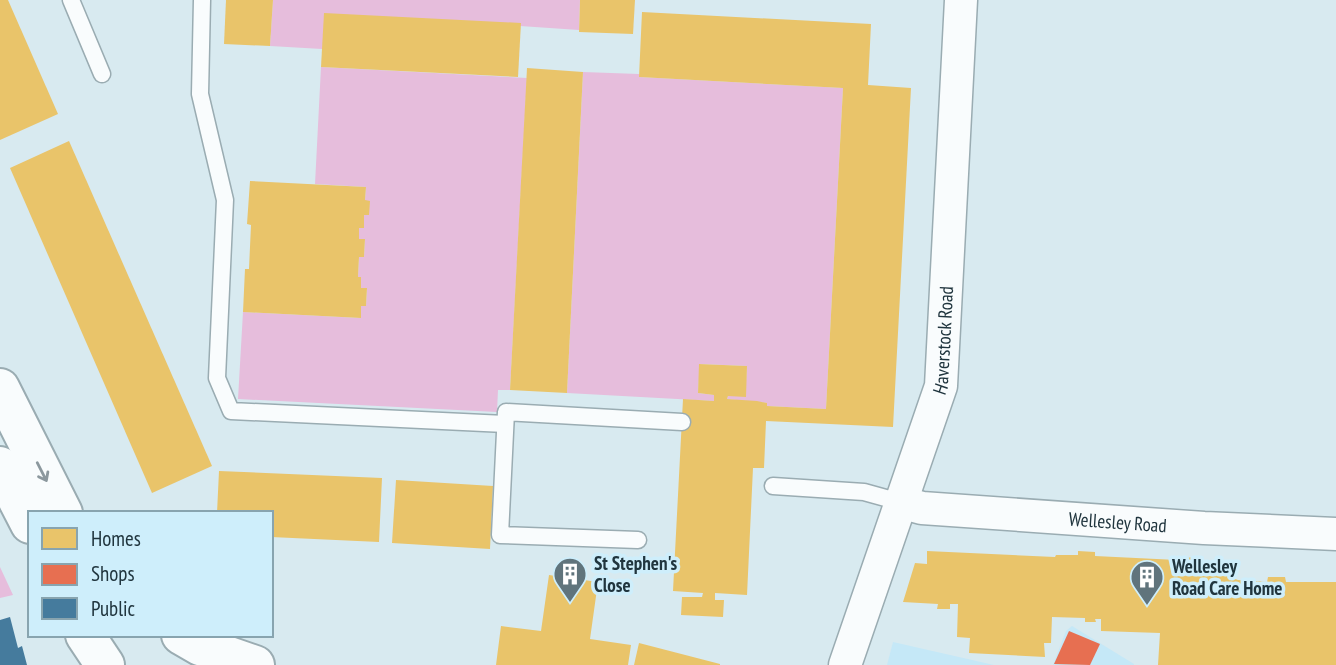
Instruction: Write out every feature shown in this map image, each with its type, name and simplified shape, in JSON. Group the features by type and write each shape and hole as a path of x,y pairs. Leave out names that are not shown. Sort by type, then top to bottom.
{"main road":[{"path":"0,388 62,511"},
{"path":"0,466 28,520"},
{"path":"86,637 105,665"},
{"path":"184,637 200,646 255,665"}],"street":[{"name":"Haverstock Road","path":"845,665 943,375 961,0"},
{"name":"Wellesley Road","path":"900,502 936,509 1336,534"}],"lane":[{"path":"71,0 102,74"},
{"path":"202,0 200,94 225,200 217,378 231,411 505,424"},
{"path":"638,540 500,535 506,412 682,422"},
{"path":"773,486 864,492 900,502"}],"shaded area":[{"path":"273,0 580,0 579,30 520,26 322,49 270,46"},
{"path":"321,67 527,78 510,390 498,390 497,412 238,399 243,312 360,318 361,306 366,306 367,289 361,288 361,277 358,277 359,257 364,257 365,240 359,239 359,228 363,228 364,215 369,215 365,200 366,187 315,184"},
{"path":"583,72 843,88 826,409 767,406 767,403 727,399 728,396 745,396 747,366 700,364 698,393 714,395 714,401 567,393"},
{"path":"0,567 13,595 0,598"},
{"path":"1072,626 1134,665 1053,665 1066,631"},
{"path":"893,642 994,665 887,665"}],"building: Homes":[{"path":"0,0 8,0 58,114 0,140"},
{"path":"226,0 273,0 270,46 224,44"},
{"path":"580,0 635,0 633,34 579,32"},
{"path":"642,12 871,24 868,85 911,88 893,427 766,421 764,468 753,468 747,595 715,593 715,600 724,600 723,617 681,615 682,597 702,597 703,593 673,591 683,399 714,401 714,395 698,393 699,364 747,366 746,397 728,396 727,399 757,401 767,403 767,406 826,409 843,88 639,77"},
{"path":"324,13 521,23 518,77 321,67"},
{"path":"527,68 583,72 567,393 510,390"},
{"path":"69,141 212,466 152,493 10,168"},
{"path":"250,181 366,187 365,200 370,201 369,215 364,215 364,228 359,228 359,239 365,239 364,257 359,257 358,277 361,277 361,288 367,288 366,306 361,306 361,318 243,312 245,269 249,269 251,225 247,224"},
{"path":"219,471 382,478 379,542 273,537 273,511 217,511"},
{"path":"396,480 493,486 490,549 392,543"},
{"name":"Wellesley Road Care Home","path":"927,551 1055,557 1078,555 1078,551 1095,552 1095,556 1177,560 1178,557 1201,558 1201,567 1238,580 1267,582 1268,577 1285,577 1286,582 1336,582 1336,665 1158,665 1160,633 1101,631 1101,619 1085,622 1085,618 1052,617 1051,643 1044,643 1045,657 969,653 970,638 957,637 958,604 950,604 950,609 937,609 938,604 903,602 915,563 927,564"},
{"name":"St Stephen's Close","path":"549,575 598,582 590,639 631,645 628,665 496,665 501,626 541,631"},
{"path":"639,643 720,664 720,665 634,665"}],"building: Shops":[{"path":"1069,631 1100,644 1090,665 1054,664"}],"building: Public":[{"path":"10,617 18,648 22,646 27,665 0,665 0,620"}],"place":[{"name":"St Stephen's Close","path":"570,604"},
{"name":"Wellesley Road Care Home","path":"1147,607"}]}
